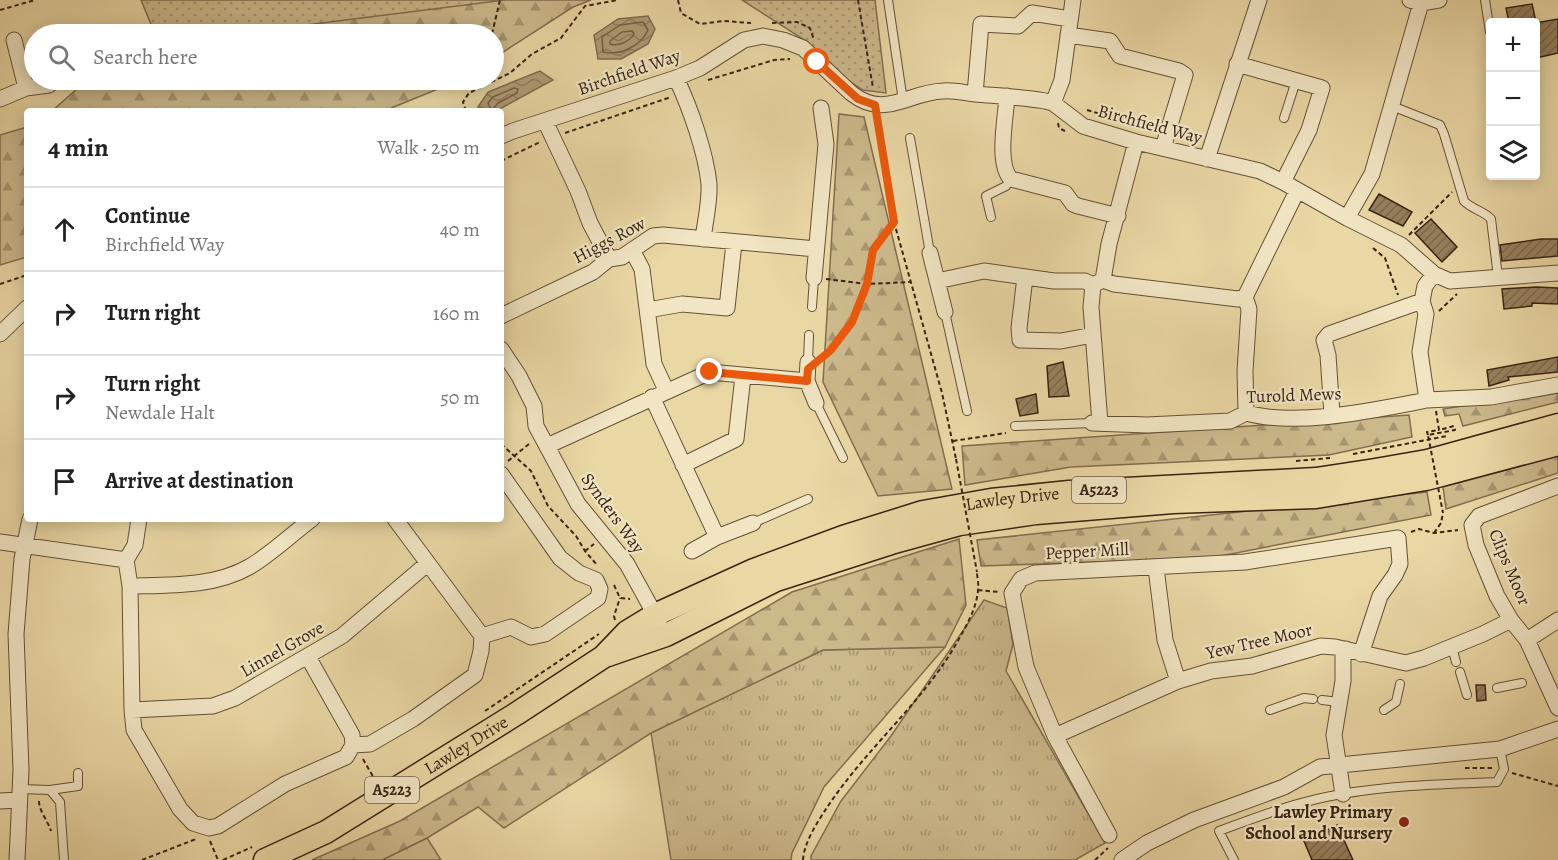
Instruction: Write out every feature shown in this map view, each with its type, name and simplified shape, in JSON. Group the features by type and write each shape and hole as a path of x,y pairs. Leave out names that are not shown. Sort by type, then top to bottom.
{"main road":[{"name":"Lawley Drive","path":"258,853 326,832 603,657 754,570 843,537 923,513 991,500 1069,492 1316,479 1427,460 1558,425"},
{"name":"Lawley Drive","path":"660,625 776,580 891,543 960,524 1036,513 1173,502 1316,497 1426,479 1558,444"}],"street":[{"path":"1053,103 1062,80 1073,0"},
{"path":"1206,159 1259,0"},
{"path":"1347,218 1371,174 1392,106 1415,2 1439,0"},
{"path":"975,94 981,24 1018,26 1032,14 1070,19"},
{"path":"1068,35 1110,41 1120,56 1179,71 1185,75 1163,148"},
{"name":"Birchfield Way","path":"504,135 676,78 700,68 744,40 763,36 783,40 803,48 858,99 875,105 886,106 925,93 945,90 1053,103 1083,126 1136,142 1260,171 1401,245 1434,274 1450,281 1558,273"},
{"path":"14,40 24,80"},
{"path":"1237,64 1322,88 1309,130 1283,182"},
{"path":"676,78 684,93 705,161 709,186 703,239"},
{"path":"0,99 24,89"},
{"path":"1007,96 1003,156 1006,174 1011,179 1065,193 1073,204 1078,206 1118,216"},
{"path":"814,278 826,144 821,108"},
{"path":"545,121 578,191 590,223 609,259"},
{"path":"1096,423 1094,335 1091,308 1118,216 1136,142"},
{"path":"1246,413 1249,309 1245,297 1297,190"},
{"name":"Higgs Row","path":"504,315 593,272 609,259 622,257 653,236 816,249"},
{"path":"648,310 682,304 727,308 734,243"},
{"path":"632,250 642,269 654,364 666,390"},
{"path":"930,253 945,312"},
{"path":"937,281 984,271 1238,299 1245,297"},
{"path":"1431,406 1420,352 1426,314 1422,301 1425,286 1434,274"},
{"path":"1025,277 1019,328 1020,340 1061,341 1094,335"},
{"path":"1332,416 1328,355 1324,340 1329,334 1422,301"},
{"path":"0,334 24,311"},
{"name":"Synders Way","path":"504,354 519,376 534,406 536,426 578,504 627,564 660,625"},
{"path":"544,441 710,372 743,376 808,371 816,403"},
{"path":"683,465 736,439 743,376"},
{"name":"Turold Mews","path":"1096,423 1147,425 1230,421 1246,413 1261,417 1332,416 1431,406 1558,385"},
{"path":"652,397 717,537"},
{"path":"482,636 512,627 531,637 545,634 598,598 600,589 596,580 579,573 560,558 504,478"},
{"name":"Clips Moor","path":"1558,486 1479,516 1472,525 1476,545 1487,574 1510,620 1527,640 1538,677 1558,708"},
{"path":"17,860 21,770 16,634 24,545 29,522"},
{"path":"139,522 135,545 126,560 130,586 134,730 193,823 208,832 285,784 346,757 353,745 352,735 308,657"},
{"path":"130,586 186,585 216,579 249,568 308,522"},
{"path":"353,745 370,744 413,719 475,675 481,651 482,636 397,522"},
{"path":"692,551 717,537 753,524"},
{"path":"1361,654 1380,596 1400,564 1398,538"},
{"name":"Pepper Mill","path":"1012,593 1020,579 1035,573 1245,562 1398,538"},
{"path":"0,542 111,556 126,560"},
{"name":"Linnel Grove","path":"132,710 213,706 235,698 342,636 427,564"},
{"path":"1156,568 1165,640 1178,681"},
{"path":"1012,593 1026,667 1054,736 1109,835"},
{"name":"Yew Tree Moor","path":"1054,736 1178,681 1211,671 1252,666 1321,646 1346,649 1404,668 1510,620"},
{"path":"1527,640 1558,620"},
{"path":"1343,794 1334,735 1346,649"},
{"path":"1122,860 1147,843 1194,820 1284,788 1320,766 1500,749 1558,729"},
{"path":"0,801 19,795"}],"lane":[{"path":"888,0 903,101"},
{"path":"1485,0 1488,18"},
{"path":"1284,118 1296,81"},
{"path":"1392,106 1440,125 1464,201 1491,219 1498,277"},
{"path":"910,138 930,253"},
{"path":"991,217 986,196 1006,186 1011,179"},
{"path":"812,307 814,278"},
{"path":"945,312 967,411"},
{"path":"808,371 809,335"},
{"path":"816,403 843,458"},
{"path":"1015,426 1096,423"},
{"path":"753,524 808,499"},
{"path":"1452,647 1456,662"},
{"path":"1460,672 1467,695"},
{"path":"1497,688 1522,683"},
{"path":"1384,710 1395,702 1400,684"},
{"path":"1270,710 1304,698 1340,702"},
{"path":"1234,860 1219,831 1270,812 1343,794 1425,785 1497,782 1504,769 1500,749"},
{"path":"19,795 39,790 78,786 78,773"},
{"path":"50,790 60,802 64,860"},
{"path":"1262,795 1270,812"}],"path":[{"path":"0,10 34,0"},
{"path":"494,24 500,0"},
{"path":"504,75 510,73 532,54 561,38 585,6 618,0"},
{"path":"803,860 818,821 842,785 922,693 953,651 970,619 978,590 977,572 942,393 894,222 858,0"},
{"path":"465,108 463,102 468,93 473,90"},
{"path":"1409,234 1450,194 1460,188"},
{"path":"808,371 830,351 852,322 867,284 873,250 894,222"},
{"path":"1373,248 1385,258 1402,308"},
{"path":"0,284 24,276"},
{"path":"814,278 867,284 910,282"},
{"path":"1431,406 1439,430"},
{"path":"1428,435 1455,430 1454,426 1427,432 1443,513 1441,523 1434,533"},
{"path":"504,464 544,441"},
{"path":"504,447 531,471 548,506 576,536 598,566"},
{"path":"1398,538 1419,529 1434,533 1464,529 1472,525"},
{"path":"612,581 620,598 614,616 616,622"},
{"path":"978,590 1012,593"},
{"path":"620,598 633,599"},
{"path":"477,716 606,629"},
{"path":"353,745 376,783"},
{"path":"1504,769 1515,775 1558,786"},
{"path":"39,790 39,806 48,820 53,838"},
{"path":"142,860 208,832 220,860 258,853"}],"green space":[{"path":"141,0 505,0 314,24 151,24"},
{"path":"389,0 591,0 573,7 504,52 504,24 287,24"},
{"path":"742,0 875,0 886,93 863,90 848,80 803,39"},
{"path":"76,90 435,90 391,108 55,108"},
{"path":"839,114 864,117 952,489 878,496 823,382"},
{"path":"24,128 24,258 0,265 0,135"},
{"path":"1558,391 1558,402 1463,426 1459,414 1445,416 1443,409"},
{"path":"1409,415 1412,437 1329,455 1071,467 965,485 962,446"},
{"path":"1558,456 1558,473 1446,509 1443,487"},
{"path":"1427,492 1431,515 1210,558 981,566 977,540"},
{"path":"959,539 966,605 945,647 823,650 651,733 504,828 478,807 427,838 382,860 312,860 400,821 792,592"},
{"path":"984,600 1007,608 1013,644 1006,671 1105,843 1075,860 811,860 811,856 841,801 891,736"},
{"path":"945,647 824,787 792,853 791,860 671,860 651,733 823,650"},
{"path":"427,838 441,860 382,860"}],"water":[{"path":"648,16 655,29 648,44 621,59 598,59 594,35 618,19"},
{"path":"540,71 553,80 502,108 478,107 488,92 504,90 504,86"}],"building":[{"path":"1532,4 1535,18 1508,18 1506,8"},
{"path":"1558,19 1558,53 1540,57 1540,22"},
{"path":"1379,194 1412,212 1403,226 1369,210"},
{"path":"1431,219 1457,247 1442,262 1415,233"},
{"path":"1558,239 1558,256 1502,261 1500,245"},
{"path":"1558,288 1558,304 1532,303 1532,306 1504,309 1502,289"},
{"path":"1558,357 1558,372 1508,377 1509,380 1489,386 1487,370"},
{"path":"1063,362 1069,396 1049,397 1047,366"},
{"path":"1036,394 1038,413 1020,416 1016,399"},
{"path":"1476,685 1485,685 1486,700 1477,701"},
{"path":"1337,825 1353,860 1312,860 1304,841"}],"place":[{"name":"Lawley Primary School and Nursery","path":"1404,822"}],"route":[{"path":"710,372 807,381 808,369 830,351 852,322 867,284 873,250 894,222 875,105 858,99 817,62"}]}
